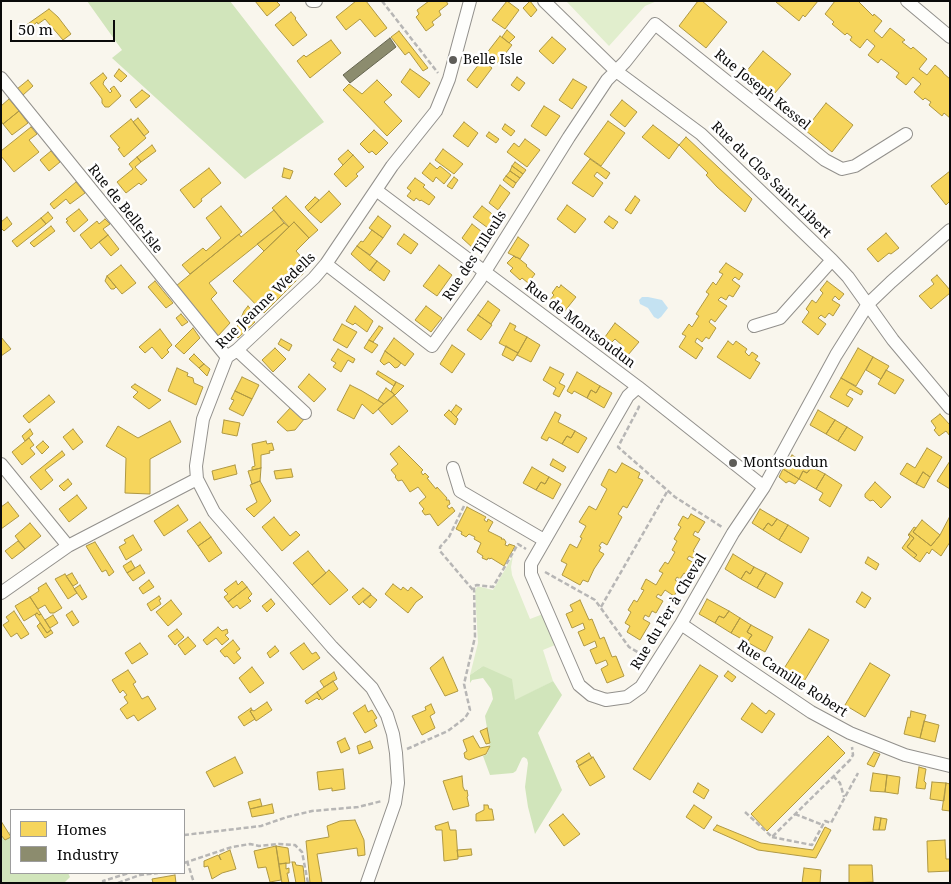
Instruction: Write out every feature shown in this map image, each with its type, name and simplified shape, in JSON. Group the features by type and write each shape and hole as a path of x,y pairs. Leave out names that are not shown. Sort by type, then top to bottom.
{"street":[{"name":"Rue Jeanne Wedells","path":"367,883 396,797 398,783 393,734 387,715 372,688 332,647 214,512 197,479 196,466 202,419 232,354 314,278 326,264 392,166 436,110 449,79 470,1"},
{"name":"Rue du Clos Saint-Libert","path":"544,1 616,71 659,101 701,134 832,260 848,277 893,340 950,408"},
{"path":"907,1 950,37"},
{"name":"Rue Joseph Kessel","path":"616,71 655,24 825,160 842,169 855,166 906,134"},
{"name":"Rue des Tilleuls","path":"326,264 432,346 485,271 607,80 616,71"},
{"name":"Rue de Belle-Isle","path":"1,78 232,354 305,413"},
{"name":"Rue de Montsoudun","path":"376,190 485,271 633,392 764,487"},
{"name":"Rue du Fer à Cheval","path":"534,559 531,574 579,686 591,694 606,700 627,697 641,687 681,624 733,534 764,487 836,355 868,304 950,230"},
{"path":"754,326 780,318 832,260"},
{"path":"534,559 633,392"},
{"path":"1,464 68,546"},
{"path":"453,468 460,491 544,540"},
{"path":"1,593 68,546 197,479"},
{"name":"Rue Camille Robert","path":"681,624 811,712 850,733 905,755 950,766"}],"path":[{"path":"382,1 438,73 449,79"},
{"path":"633,392 639,407 618,447 675,497 733,534"},
{"path":"601,607 668,490"},
{"path":"469,496 449,536 440,547 440,551 473,590"},
{"path":"396,753 448,731 465,718 470,710 464,684 475,637 473,590 477,584 493,587 518,544 534,559 595,600 629,647 656,663"},
{"path":"772,837 853,756 850,733"},
{"path":"745,812 772,837 812,846 825,821 831,823 858,773"},
{"path":"833,776 840,783 844,798"},
{"path":"185,835 261,826 286,817 312,811 358,807 396,797"},
{"path":"795,814 823,825"},
{"path":"194,883 185,862 232,847 250,844 259,846 295,845 302,852 308,883"},
{"path":"104,883 104,881 126,874"},
{"path":"118,883 140,875 149,874"}],"green space":[{"path":"87,1 230,1 324,122 245,179 112,58 122,50"},
{"path":"566,1 657,1 645,6 609,46"},
{"path":"513,556 512,575 530,619 543,614 555,645 543,650 553,681 515,701 483,666 470,675 478,643 475,591 477,587 493,590"},
{"path":"483,666 512,679 515,700 553,681 562,695 538,733 562,790 535,834 525,787 527,759 522,758 516,771 513,773 490,775 483,756 487,754 490,746 485,716 493,699 491,689 483,678 472,680 470,683 470,675"},
{"path":"10,832 10,874 68,874 70,877 64,883 1,883 1,837"}],"water":[{"path":"642,297 662,300 668,308 658,319 654,317 648,308 640,304 639,300"}],"building: Homes":[{"path":"255,1 276,1 280,5 267,16"},
{"path":"356,1 366,1 387,28 375,37 360,19 346,30 336,17"},
{"path":"429,1 446,1 448,4 439,11 441,15 432,22 434,25 426,31 416,17 419,14 417,10"},
{"path":"507,1 519,10 505,29 492,20"},
{"path":"530,1 537,10 531,17 523,8"},
{"path":"698,1 702,1 727,22 706,48 679,26"},
{"path":"777,1 818,1 805,17 803,15 799,21"},
{"path":"835,1 858,1 873,16 874,14 882,21 874,31 882,38 890,28 905,40 902,42 911,49 913,47 927,59 919,69 927,75 935,65 950,79 950,118 944,113 942,116 929,105 931,102 925,98 923,100 914,92 921,84 913,77 906,85 896,77 899,73 881,59 878,63 868,55 875,46 867,39 860,48 850,40 852,37 847,33 845,35 832,24 834,22 825,14"},
{"path":"49,9 71,34 63,40 45,19 38,24 37,22 26,32 22,28"},
{"path":"291,12 307,35 293,46 275,25"},
{"path":"507,30 515,37 509,43 502,37"},
{"path":"399,31 428,68 423,71 409,52 405,55 391,37"},
{"path":"500,36 512,45 498,63 486,54"},
{"path":"552,37 566,49 553,64 539,51"},
{"path":"331,40 341,53 310,78 297,61"},
{"path":"763,51 791,74 769,100 741,78"},
{"path":"482,60 492,68 477,88 467,80"},
{"path":"119,69 127,76 121,82 114,76"},
{"path":"410,69 430,83 419,98 401,82"},
{"path":"103,73 107,78 103,84 110,93 112,91 110,89 114,86 121,96 109,107 105,107 102,99 90,83"},
{"path":"517,77 525,83 519,91 511,85"},
{"path":"573,79 587,87 572,109 559,100"},
{"path":"28,80 33,86 23,95 17,89"},
{"path":"377,80 392,95 384,102 402,121 387,136 343,90 349,84 362,94"},
{"path":"142,90 150,96 136,108 130,100"},
{"path":"9,99 19,111 3,124 1,121 1,106"},
{"path":"622,100 637,112 625,127 610,115"},
{"path":"826,103 853,125 832,152 805,130"},
{"path":"544,106 560,116 546,136 531,126"},
{"path":"19,111 28,123 12,135 3,124"},
{"path":"138,118 149,132 144,136 133,122"},
{"path":"131,119 146,138 124,157 118,149 120,148 110,136"},
{"path":"608,121 625,133 601,166 584,154"},
{"path":"464,122 478,133 468,147 453,136"},
{"path":"505,124 515,131 511,136 502,129"},
{"path":"653,125 679,145 669,159 642,137"},
{"path":"31,127 37,134 29,140 39,152 14,172 1,156 1,151"},
{"path":"374,130 388,143 376,155 372,151 369,153 360,144"},
{"path":"489,132 499,139 496,143 486,136"},
{"path":"686,137 752,199 745,212 717,187 706,175 708,173 679,145"},
{"path":"525,139 540,150 527,167 507,152 514,143 519,147"},
{"path":"152,145 156,151 141,162 137,157"},
{"path":"443,149 463,164 454,174 435,160"},
{"path":"348,150 353,155 343,165 338,159"},
{"path":"51,151 60,162 49,171 40,160"},
{"path":"353,155 364,167 356,174 358,176 346,187 334,174"},
{"path":"137,157 141,162 135,167 147,180 141,185 139,183 126,193 117,182 133,169 129,164"},
{"path":"590,159 610,173 606,179 597,172 594,176 603,183 593,197 572,183"},
{"path":"515,162 526,170 523,174 512,166"},
{"path":"430,163 437,169 440,166 451,175 444,184 436,177 433,182 422,173"},
{"path":"512,166 523,174 520,178 510,171"},
{"path":"209,168 221,183 201,199 202,201 194,208 180,190"},
{"path":"284,168 293,171 290,179 282,177"},
{"path":"510,171 520,178 516,183 506,176"},
{"path":"950,171 950,201 946,205 931,186"},
{"path":"506,176 516,183 513,188 503,180"},
{"path":"454,177 458,180 452,189 447,186"},
{"path":"415,178 425,185 423,187 435,197 429,205 416,198 414,201 407,196 411,191 407,188"},
{"path":"76,182 85,193 70,204 66,199 54,209 50,204"},
{"path":"500,185 510,193 498,210 489,203"},
{"path":"329,191 341,204 321,223 308,211"},
{"path":"286,196 318,230 309,238 294,222 289,227 272,208"},
{"path":"635,196 640,200 631,214 625,210"},
{"path":"315,197 319,200 308,211 305,207"},
{"path":"567,205 586,219 575,233 557,219"},
{"path":"221,206 242,232 190,274 182,265 203,248 206,251 221,238 206,218"},
{"path":"482,206 496,217 488,228 473,217"},
{"path":"79,209 88,220 74,232 66,222 68,221 66,219"},
{"path":"274,210 284,223 209,283 217,293 211,299 230,323 217,337 176,286 239,234 241,237"},
{"path":"48,212 53,218 46,224 41,218"},
{"path":"378,216 391,226 383,238 369,228"},
{"path":"609,216 618,222 613,229 604,222"},
{"path":"7,217 12,224 4,231 1,228 1,222"},
{"path":"41,218 46,224 17,247 12,241"},
{"path":"105,219 110,224 103,229 108,235 91,249 80,235 97,221 99,224"},
{"path":"294,222 309,238 296,251 310,267 264,313 233,281"},
{"path":"284,223 289,227 264,251 257,244"},
{"path":"472,224 491,239 489,243 486,240 481,247 477,245 474,249 462,238"},
{"path":"51,226 55,231 34,247 30,243"},
{"path":"372,230 383,238 370,255 357,246 361,241 363,242"},
{"path":"886,233 899,248 878,262 867,249"},
{"path":"404,234 418,244 411,254 397,244"},
{"path":"108,235 119,249 111,256 99,242"},
{"path":"518,237 529,245 520,259 508,253"},
{"path":"357,246 377,261 370,271 351,254"},
{"path":"514,256 527,265 535,274 528,283 522,278 520,280 510,271 513,268 507,263"},
{"path":"377,261 390,271 384,281 370,270"},
{"path":"726,263 743,274 739,280 735,277 732,280 740,286 733,297 729,295 726,300 721,297 718,300 727,306 715,322 711,319 709,322 716,328 709,339 706,337 702,342 697,338 695,342 703,348 696,359 679,347 686,336 682,334 689,324 692,327 699,316 696,314 709,294 706,292 713,282 716,285 723,274 719,272"},
{"path":"121,265 136,283 122,294 107,276"},
{"path":"439,265 452,275 437,296 423,286"},
{"path":"937,275 950,290 950,293 931,309 919,296 934,284 931,280"},
{"path":"107,276 116,287 114,289 111,289 105,281"},
{"path":"155,281 173,303 166,308 148,287"},
{"path":"827,281 844,294 839,300 835,296 832,300 840,305 833,316 829,313 825,318 821,315 818,318 826,324 818,335 802,322 809,312 806,309 812,300 816,303 823,293 820,290"},
{"path":"561,285 576,297 564,312 550,300 557,286 559,288"},
{"path":"488,301 500,310 491,324 478,315"},
{"path":"248,306 257,316 253,320 255,322 238,338 234,334"},
{"path":"355,306 373,321 367,332 355,323 353,325 346,321"},
{"path":"426,306 442,318 431,332 415,320"},
{"path":"181,314 188,322 182,326 176,318"},
{"path":"478,315 492,325 481,340 467,330"},
{"path":"510,323 516,326 514,330 527,337 518,353 499,343"},
{"path":"615,323 639,342 628,355 621,349 623,346 615,339 612,342 605,337"},
{"path":"342,324 357,332 347,348 333,340"},
{"path":"379,326 383,328 373,342 369,340"},
{"path":"193,328 200,338 184,354 175,346"},
{"path":"160,329 172,345 167,350 169,352 162,359 152,347 145,353 139,347"},
{"path":"1,337 11,349 1,356"},
{"path":"527,337 540,345 531,362 517,355"},
{"path":"394,338 414,354 405,366 385,351"},
{"path":"281,339 292,345 289,351 278,344"},
{"path":"369,340 378,345 372,353 364,348"},
{"path":"728,341 733,345 736,341 747,349 745,352 749,356 752,352 758,356 755,360 760,363 750,379 717,357"},
{"path":"452,345 465,354 452,373 440,364"},
{"path":"506,346 518,353 513,361 502,355"},
{"path":"275,348 286,359 273,372 262,360"},
{"path":"858,348 873,357 856,386 841,378"},
{"path":"338,349 355,359 353,363 348,360 341,372 333,367 336,363 331,360"},
{"path":"385,351 401,363 398,367 395,368 389,362 384,365 380,361"},
{"path":"194,354 204,364 199,368 189,359"},
{"path":"873,357 889,366 881,379 866,370"},
{"path":"204,364 210,369 207,376 199,368"},
{"path":"550,367 564,374 559,383 565,386 559,397 553,394 556,388 543,380"},
{"path":"177,368 188,373 187,376 193,378 194,383 203,387 196,405 168,391"},
{"path":"886,370 904,380 895,394 878,384"},
{"path":"378,371 396,382 394,386 376,374"},
{"path":"577,372 600,386 596,393 591,390 587,398 574,391 572,394 567,391"},
{"path":"309,374 326,389 314,402 298,387"},
{"path":"242,377 259,385 252,399 235,391"},
{"path":"841,378 863,391 861,395 850,389 846,395 853,399 848,407 830,397"},
{"path":"396,382 404,386 395,395 391,391"},
{"path":"135,384 161,400 149,409 133,397 138,392 131,387"},
{"path":"350,385 384,404 373,414 362,404 354,419 337,410"},
{"path":"600,386 612,393 604,408 587,398 591,390 596,393"},
{"path":"386,388 395,395 384,404 378,400"},
{"path":"235,391 252,399 243,416 229,409 234,400 231,399"},
{"path":"49,395 55,402 29,423 23,416"},
{"path":"394,395 408,411 392,425 378,409"},
{"path":"456,405 462,409 456,417 451,412"},
{"path":"292,406 305,418 295,430 287,431 277,422"},
{"path":"449,410 458,419 455,425 444,415"},
{"path":"818,410 835,420 826,434 810,425"},
{"path":"555,412 561,415 558,422 575,431 571,438 567,436 562,444 549,437 547,441 541,438"},
{"path":"940,414 950,425 950,436 946,431 939,436 934,430 936,428 931,421"},
{"path":"224,420 240,423 237,436 222,433"},
{"path":"835,420 847,427 838,441 826,434"},
{"path":"170,421 181,442 150,459 150,494 125,493 126,458 106,446 118,426 138,438"},
{"path":"847,427 863,437 855,451 838,441"},
{"path":"30,429 33,434 25,441 22,436"},
{"path":"73,429 83,442 73,450 63,437"},
{"path":"575,431 587,438 578,453 562,444 567,436 571,438"},
{"path":"29,438 34,445 30,448 35,454 22,465 12,452"},
{"path":"43,441 49,447 42,454 36,447"},
{"path":"266,441 267,444 272,443 274,450 261,455 261,468 252,470 252,467 255,466 252,444"},
{"path":"399,446 423,470 421,472 423,475 425,473 429,477 427,478 447,498 446,500 449,500 450,504 447,506 449,509 452,507 455,511 438,526 430,514 425,515 422,511 424,509 419,503 426,497 418,487 410,492 402,480 398,481 391,470 398,464 390,454"},
{"path":"927,448 942,457 930,477 923,472 916,484 900,474 907,463 915,468"},
{"path":"62,451 65,455 45,470 53,480 41,490 30,477"},
{"path":"792,455 812,467 807,473 803,471 799,479 783,469"},
{"path":"553,459 566,467 563,472 550,465"},
{"path":"950,461 950,489 937,481"},
{"path":"622,463 640,473 638,478 643,480 627,508 623,506 618,514 622,517 607,545 602,542 599,546 601,547 599,551 604,554 588,582 583,580 580,585 562,575 567,564 561,561 570,544 577,548 586,526 579,522 589,506 596,510 607,489 601,485 609,469 616,473"},
{"path":"235,465 237,474 214,480 212,471"},
{"path":"532,467 549,477 545,484 541,482 536,490 523,483"},
{"path":"812,467 825,474 816,489 799,479 803,471 807,473"},
{"path":"261,468 260,481 252,484 248,471"},
{"path":"291,469 293,477 276,479 274,471"},
{"path":"783,469 799,479 795,484 789,481 786,483 779,477"},
{"path":"923,472 930,477 924,488 916,484"},
{"path":"825,474 842,485 830,507 819,500 823,493 816,489"},
{"path":"549,477 561,484 553,499 536,490 541,482 545,484"},
{"path":"68,479 72,484 64,491 59,486"},
{"path":"260,481 271,501 254,517 246,509 257,502 250,485"},
{"path":"875,482 891,497 881,508 873,500 870,501 865,497 865,494"},
{"path":"77,495 87,508 69,522 59,509"},
{"path":"8,502 19,516 1,529 1,507"},
{"path":"178,505 188,520 164,536 154,521"},
{"path":"467,507 486,517 484,520 487,522 488,519 493,522 488,531 504,539 505,545 515,546 504,566 491,558 487,560 482,558 483,556 477,552 481,543 474,539 475,537 469,534 466,537 456,529"},
{"path":"760,509 777,519 772,526 768,523 763,530 752,523"},
{"path":"691,514 705,522 698,533 695,531 693,535 700,539 693,551 696,553 693,558 689,556 687,559 694,563 687,575 684,573 680,579 677,577 675,580 681,584 674,596 665,590 661,596 658,594 656,597 663,601 656,613 652,611 649,617 645,615 643,619 650,623 640,640 627,632 630,626 625,623 631,612 628,610 634,600 637,602 644,590 641,589 646,579 656,585 663,573 659,571 665,562 668,564 675,552 672,550 677,541 674,539 681,527 678,525 683,516 688,519"},
{"path":"950,516 950,542 941,556 932,549 929,554 927,552 920,562 914,558 917,555 907,547 914,538 909,534 914,527 916,528 913,532 931,546 940,535"},
{"path":"274,517 290,536 296,531 300,535 282,551 262,527"},
{"path":"777,519 788,525 779,540 763,530 768,523 772,526"},
{"path":"922,520 940,535 931,546 913,532"},
{"path":"200,522 211,537 198,546 187,531"},
{"path":"30,523 41,536 25,549 15,536"},
{"path":"788,525 809,538 801,553 779,540"},
{"path":"909,534 914,538 907,547 917,555 914,558 902,548 910,537"},
{"path":"133,535 142,550 126,560 119,547 126,543 124,540"},
{"path":"211,537 222,553 209,562 198,546"},
{"path":"18,541 25,549 12,559 5,551"},
{"path":"95,542 114,572 109,576 106,570 102,572 86,546"},
{"path":"308,551 326,573 312,585 293,563"},
{"path":"733,554 754,567 750,574 746,571 741,579 725,569"},
{"path":"868,557 879,564 876,570 865,563"},
{"path":"131,561 135,568 127,573 123,566"},
{"path":"140,565 145,573 133,581 127,573"},
{"path":"754,567 766,573 757,588 741,579 746,571 750,574"},
{"path":"329,570 348,590 330,605 312,585"},
{"path":"72,573 78,583 73,586 66,576"},
{"path":"766,573 783,583 775,598 757,588"},
{"path":"65,574 77,593 68,599 55,579"},
{"path":"149,580 154,587 143,594 139,588"},
{"path":"236,581 238,585 242,581 247,587 228,602 224,597 228,594 224,590"},
{"path":"46,583 62,608 54,613 50,613 45,605 38,609 30,597 39,591 38,588"},
{"path":"393,584 401,590 403,587 408,591 411,587 423,597 416,602 408,613 385,594"},
{"path":"80,585 87,597 82,600 74,589"},
{"path":"247,587 252,594 248,598 251,601 240,609 237,605 233,608 228,602"},
{"path":"363,588 371,594 359,605 352,597"},
{"path":"862,592 871,598 865,608 856,602"},
{"path":"371,595 377,600 370,608 363,602"},
{"path":"159,596 161,604 151,611 147,604"},
{"path":"30,597 41,614 37,613 24,621 15,606"},
{"path":"271,599 275,604 267,612 262,606"},
{"path":"707,599 729,611 724,618 719,616 715,623 699,614"},
{"path":"171,600 182,614 168,626 156,612"},
{"path":"580,600 589,620 592,619 600,639 604,637 612,657 616,656 624,676 607,683 601,669 608,665 606,660 596,664 590,650 597,647 595,641 584,646 578,632 585,629 583,623 572,628 566,614 573,611 570,605"},
{"path":"14,611 29,634 21,639 17,633 11,637 3,625 9,621 6,617"},
{"path":"72,611 79,622 73,626 66,615"},
{"path":"729,611 740,618 731,633 715,623 719,616 724,618"},
{"path":"37,613 41,614 51,630 47,633 35,615"},
{"path":"53,615 58,623 50,628 45,620"},
{"path":"740,618 751,625 747,632 752,635 747,642 731,633"},
{"path":"40,623 47,633 51,630 53,633 45,638 37,626"},
{"path":"751,625 773,637 765,652 747,642 752,635 747,632"},
{"path":"218,627 222,631 227,629 228,633 225,635 229,639 222,645 216,638 207,645 203,640"},
{"path":"177,629 184,637 175,645 168,636"},
{"path":"809,629 829,640 803,683 783,670"},
{"path":"188,637 196,646 185,655 178,645"},
{"path":"233,640 240,649 236,652 241,658 234,664 220,651"},
{"path":"140,643 148,654 132,664 125,653"},
{"path":"304,643 312,654 316,652 320,658 303,670 290,653"},
{"path":"275,646 279,651 270,658 267,653"},
{"path":"443,657 458,691 445,696 430,668"},
{"path":"870,663 890,675 865,717 845,705"},
{"path":"700,665 718,676 650,780 633,769"},
{"path":"252,667 264,683 250,693 239,678"},
{"path":"128,670 136,682 133,684 142,699 148,696 156,709 138,721 134,715 127,719 120,709 128,703 124,697 127,695 123,690 120,693 112,680"},
{"path":"728,671 736,677 732,682 724,676"},
{"path":"334,672 337,679 324,687 320,681"},
{"path":"333,681 338,689 322,700 317,692"},
{"path":"317,692 321,698 319,700 317,698 307,704 305,701"},
{"path":"267,702 272,710 256,721 250,711 254,711"},
{"path":"752,703 766,714 769,710 775,714 762,733 741,719"},
{"path":"431,704 435,713 430,716 435,728 422,735 412,716 426,710 425,707"},
{"path":"365,705 368,712 372,710 377,718 374,720 377,726 365,733 353,713"},
{"path":"251,708 252,710 250,711 255,719 244,726 238,717"},
{"path":"911,711 926,715 920,738 904,734"},
{"path":"924,721 939,725 935,742 920,738"},
{"path":"487,728 490,743 486,744 480,731"},
{"path":"473,736 480,748 490,746 486,754 469,760 465,758 464,753 467,751 463,740"},
{"path":"828,736 845,753 767,831 751,814"},
{"path":"345,738 350,749 341,753 337,742"},
{"path":"370,741 373,748 359,754 357,746"},
{"path":"874,752 880,754 874,767 867,764"},
{"path":"589,753 592,758 579,766 576,761"},
{"path":"235,757 243,773 214,787 206,772"},
{"path":"593,757 605,777 590,786 578,766"},
{"path":"919,767 926,769 925,789 916,788"},
{"path":"343,769 345,789 319,790 317,772"},
{"path":"873,773 887,775 885,792 870,791"},
{"path":"887,775 900,777 898,794 885,792"},
{"path":"462,776 463,787 465,791 467,790 469,806 453,810 443,781"},
{"path":"932,782 946,783 944,801 930,799"},
{"path":"698,783 709,790 704,799 693,792"},
{"path":"946,783 950,784 950,811 942,810"},
{"path":"260,799 262,806 250,809 248,802"},
{"path":"272,804 274,813 252,817 250,809"},
{"path":"484,805 488,805 489,809 492,809 494,820 476,821 476,814 484,810"},
{"path":"694,805 712,817 704,829 686,817"},
{"path":"563,814 580,834 564,846 549,825"},
{"path":"875,817 881,818 879,830 873,830"},
{"path":"881,818 887,819 885,830 879,830"},
{"path":"355,820 364,840 365,855 358,856 357,848 317,854 322,883 310,883 306,841 329,837 327,826 340,821"},
{"path":"1,821 10,838 5,840 1,835"},
{"path":"448,822 450,830 456,830 458,859 444,861 442,830 436,830 435,826"},
{"path":"717,825 761,843 813,850 825,827 831,830 816,858 758,850 713,830"},
{"path":"945,840 946,859 950,859 950,871 928,872 927,841"},
{"path":"276,846 281,880 270,882 266,867 258,868 254,851"},
{"path":"276,846 288,848 290,863 279,864"},
{"path":"471,849 472,855 458,857 457,850"},
{"path":"230,850 236,869 222,873 212,879 208,866 204,867 204,861 218,855 221,860 219,855"},
{"path":"292,862 303,866 305,883 296,883"},
{"path":"286,863 286,869 289,868 289,873 287,873 289,883 282,883 279,864"},
{"path":"849,865 872,865 873,882 849,883"},
{"path":"804,868 821,870 820,883 802,883"},
{"path":"175,875 176,883 153,883 152,879"}],"building: Industry":[{"path":"390,38 396,47 350,83 343,75"}],"place":[{"name":"Belle Isle","path":"453,60"},
{"name":"Montsoudun","path":"733,463"}]}
